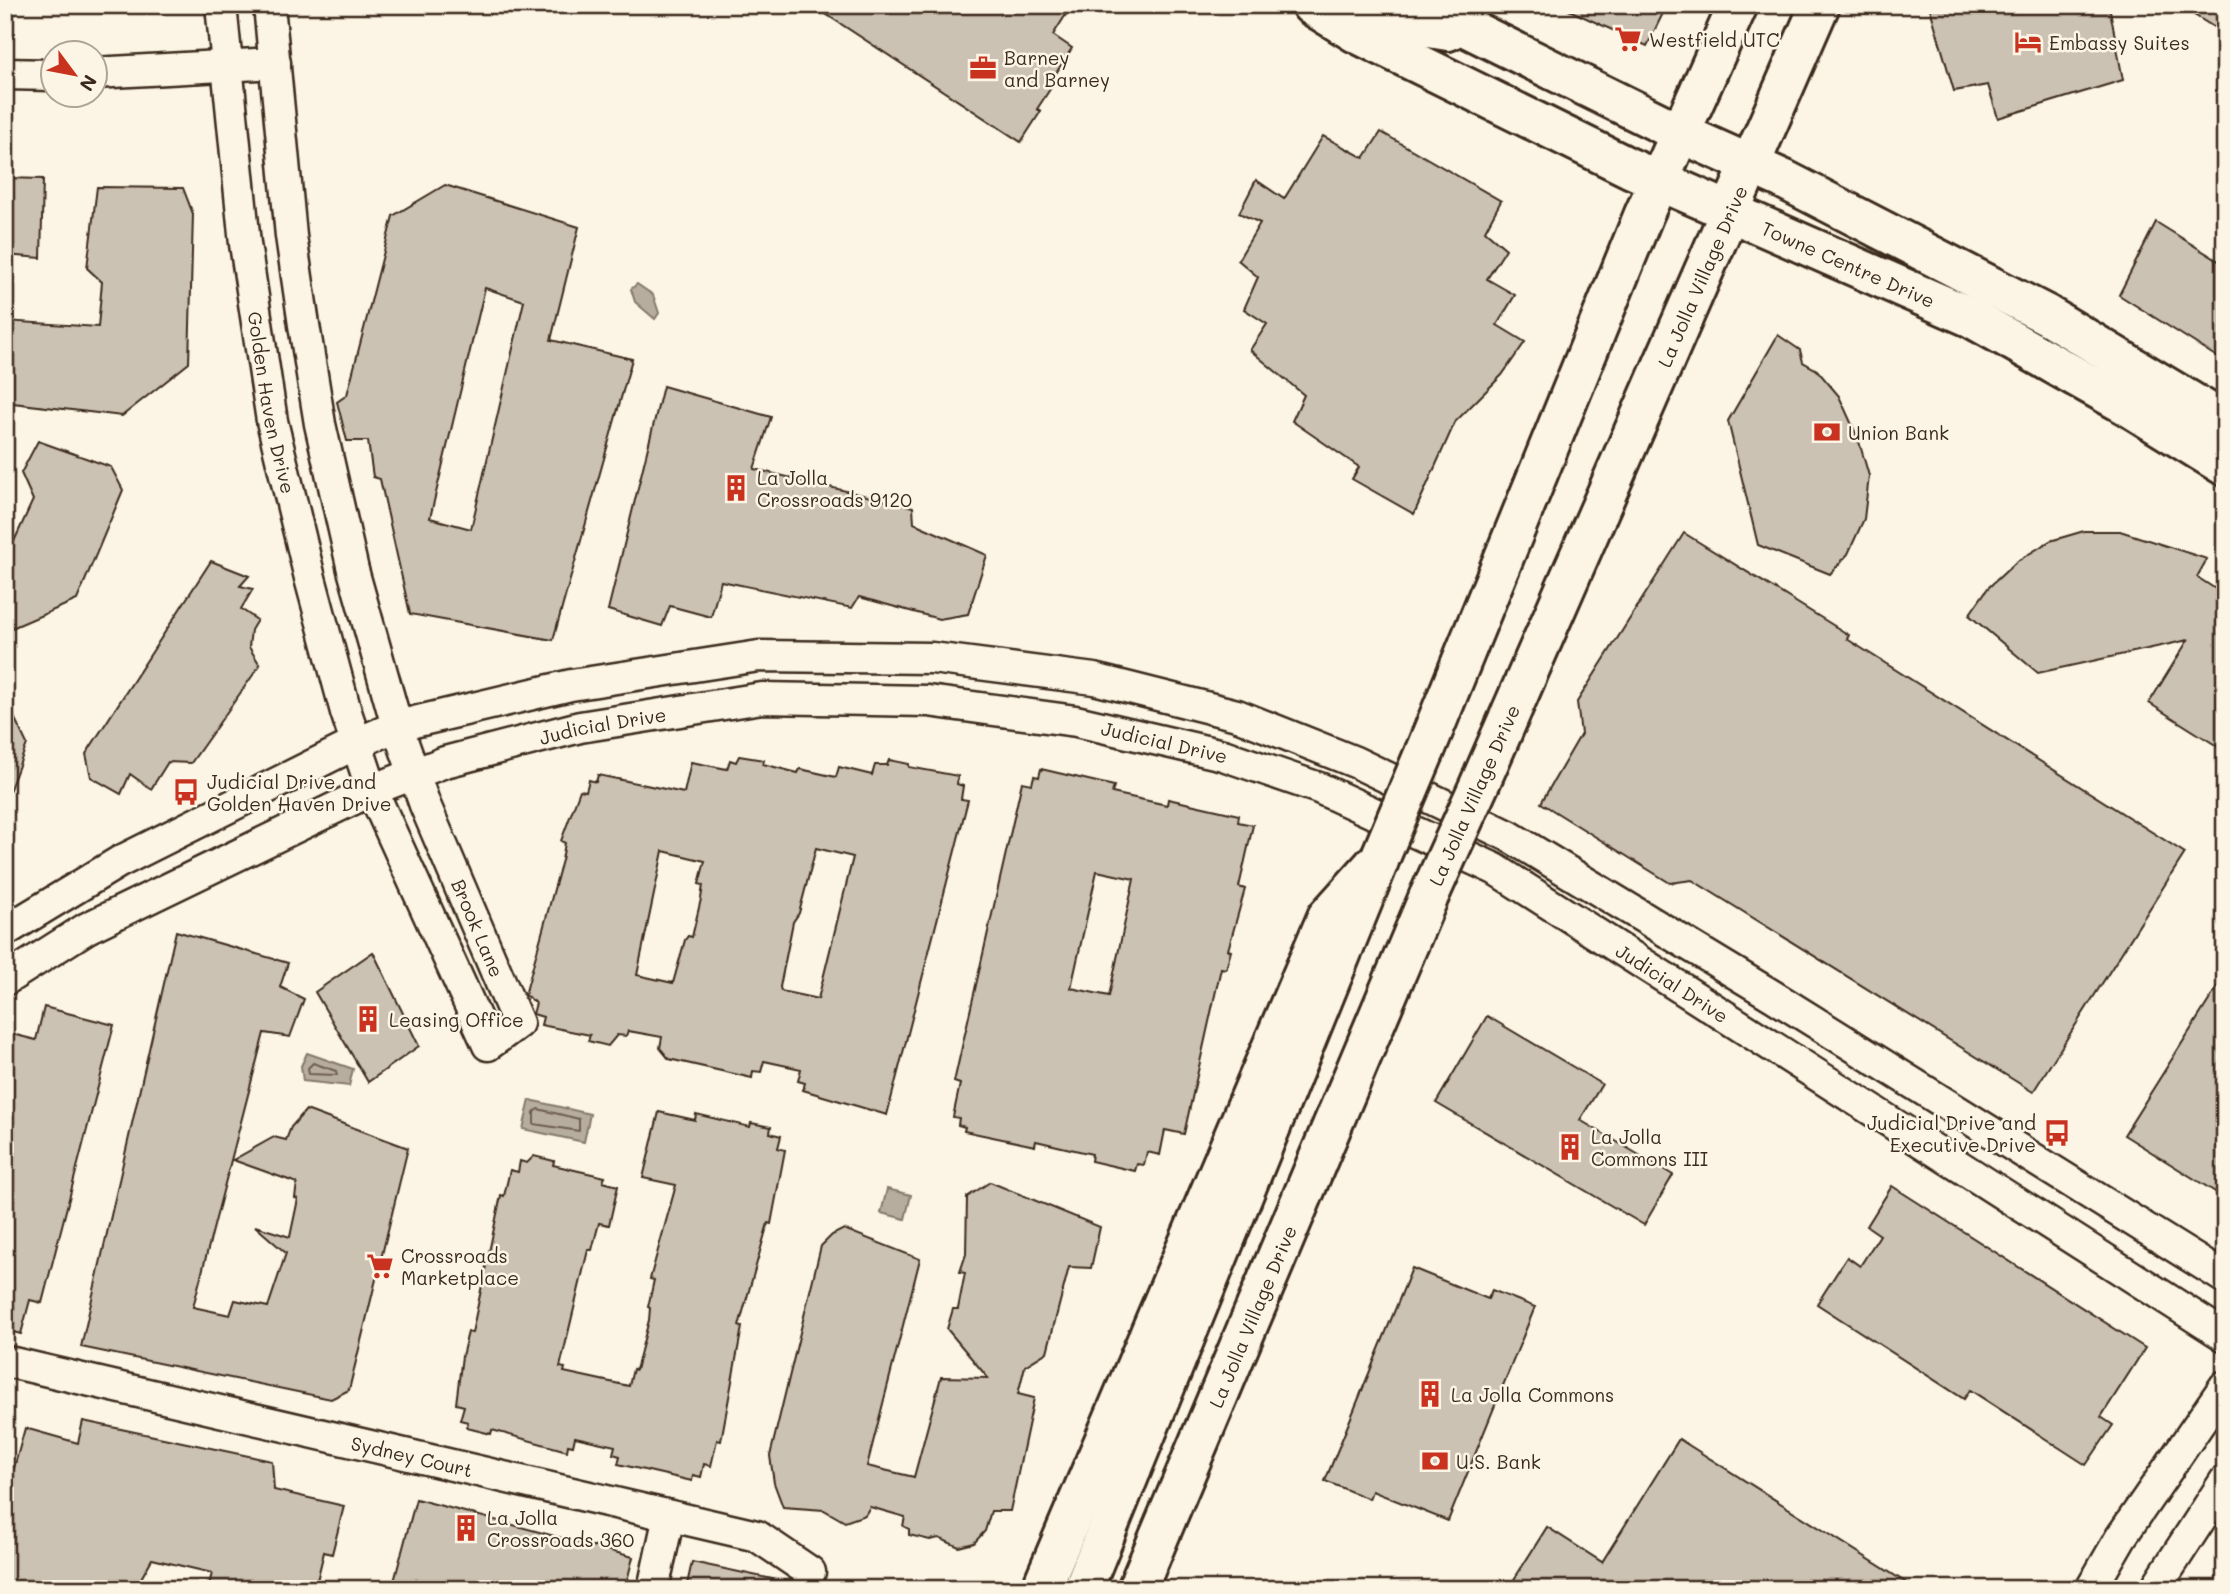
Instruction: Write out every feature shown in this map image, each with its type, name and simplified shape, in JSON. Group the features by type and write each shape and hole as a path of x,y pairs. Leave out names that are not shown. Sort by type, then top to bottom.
{"main road":[{"name":"Towne Centre Drive","path":"1311,5 1356,33 1659,181 1970,317 2117,400 2225,466"},
{"path":"1366,5 1405,24 1481,36"},
{"name":"Towne Centre Drive","path":"1421,5 1680,133 1783,179 2047,315 2225,422"},
{"path":"1083,1589 1659,181 1738,5"},
{"name":"La Jolla Village Drive","path":"1137,1589 1429,896 1820,5"},
{"path":"1041,1589 1327,917 1380,858"}],"street":[{"name":"Golden Haven Drive","path":"221,5 245,244 272,421 355,744 372,790"},
{"path":"269,5 291,236 320,424 353,570 397,726 414,772"},
{"path":"108,72 275,63"},
{"path":"5,74 38,75"},
{"path":"5,931 119,862 355,744 397,726 571,685 759,656 932,658 1094,679 1237,715 1355,762 1509,836 1773,996 2225,1278"},
{"name":"Judicial Drive","path":"5,979 87,928 372,790 414,772 580,727 762,698 928,701 1076,721 1223,755 1340,795 1495,869 2225,1336"},
{"name":"Brook Lane","path":"372,790 488,1045 518,1023 414,772"},
{"name":"Sydney Court","path":"5,1361 757,1536 810,1572"},
{"path":"2091,1589 2121,1537 2225,1386"},
{"path":"2155,1589 2225,1481"},
{"path":"653,1589 669,1516"}],"water":[{"path":"637,284 653,295 659,313 655,319 635,302 631,289"},
{"path":"307,1053 353,1069 349,1086 303,1081 301,1066"},
{"path":"530,1100 590,1114 584,1142 523,1129"},
{"path":"887,1189 911,1195 905,1219 881,1213"}],"building":[{"name":"Barney and Barney","path":"812,5 1072,5 1053,35 1072,48 1037,109 1041,111 1021,142"},
{"path":"1558,5 1667,5 1647,46"},
{"name":"Embassy Suites","path":"1929,5 2109,5 2123,80 1998,118 1988,85 1954,91"},
{"path":"2178,5 2225,5 2225,34"},
{"path":"1381,132 1501,201 1485,231 1506,249 1487,279 1515,295 1497,325 1525,342 1502,375 1455,422 1414,514 1352,479 1359,467 1292,421 1304,395 1250,350 1267,324 1244,309 1258,277 1238,260 1260,223 1239,213 1256,180 1284,199 1323,136 1364,158"},
{"path":"5,178 43,179 41,258 5,255"},
{"path":"445,185 579,227 551,340 632,359 553,640 410,614 380,479 373,477 368,441 347,441 337,402 347,395 393,216","holes":["485,288 524,301 471,529 430,518"]},
{"path":"97,187 183,188 193,214 189,363 122,416 5,402 5,321 98,327 102,282 87,268"},
{"path":"2156,222 2225,265 2225,362 2119,295"},
{"path":"1778,335 1800,350 1803,362 1817,370 1839,396 1858,438 1869,476 1864,519 1848,554 1830,574 1758,545 1728,421"},
{"name":"La Jolla Crossroads 9120","path":"663,386 771,417 754,469 913,507 914,523 987,555 968,614 939,619 859,597 852,608 721,581 711,617 670,606 662,626 608,610"},
{"path":"38,441 111,467 123,490 77,600 5,631 5,549 10,550 33,500 21,473"},
{"path":"2084,531 2120,531 2207,559 2197,577 2225,595 2225,751 2149,703 2188,640 2038,673 1969,615 1988,588 2016,562 2050,541"},
{"path":"1684,533 1849,635 1847,639 2185,853 2033,1092 1692,880 1670,883 1541,803 1581,734 1577,702"},
{"path":"211,561 249,576 240,586 253,589 241,609 257,620 251,630 249,647 260,665 191,763 168,762 151,789 130,774 121,794 91,777 86,754"},
{"path":"5,698 27,744 7,797 5,797"},
{"path":"739,756 764,760 763,764 798,773 800,769 836,777 839,767 872,775 875,765 887,765 889,760 909,764 909,767 958,776 957,784 963,786 961,799 968,800 887,1115 803,1090 805,1083 798,1081 801,1069 764,1061 761,1072 753,1071 752,1078 669,1059 660,1048 662,1037 628,1031 626,1036 617,1035 608,1046 588,1041 590,1035 541,1025 543,1017 533,1014 536,1003 525,995 562,860 565,843 561,841 580,790 586,791 589,780 596,782 598,775 684,793 691,762 727,769 730,760 736,762","holes":["816,848 853,857 818,999 781,991 780,987 793,922 799,913","663,851 705,861 699,884 703,885 701,899 692,937 688,936 685,940 673,983 637,975"]},
{"path":"1041,769 1114,786 1112,793 1167,805 1168,799 1239,815 1238,822 1253,825 1239,887 1245,889 1228,950 1231,951 1226,969 1221,968 1184,1134 1165,1130 1160,1155 1147,1152 1144,1165 1137,1164 1135,1171 1091,1161 1092,1154 1036,1141 1035,1146 964,1131 965,1127 958,1125 959,1118 953,1117 960,1084 954,1082 1022,782 1032,784 1034,776 1039,777","holes":["1097,871 1134,879 1109,996 1071,988"]},
{"path":"176,931 288,963 280,987 304,999 290,1037 264,1033 193,1307 230,1315 235,1300 268,1307 286,1253 255,1226 290,1237 298,1199 295,1198 297,1183 233,1160 274,1137 286,1140 291,1127 306,1110 408,1148 349,1390 331,1399 81,1347"},
{"name":"Leasing Office","path":"373,952 419,1046 368,1082 315,992"},
{"path":"2225,975 2225,1198 2124,1135"},
{"path":"44,1007 114,1025 42,1303 30,1300 21,1334 5,1330 5,1061 12,1034 36,1040"},
{"name":"La Jolla Commons III","path":"1487,1016 1602,1084 1580,1120 1673,1175 1644,1225 1436,1103"},
{"path":"659,1112 695,1120 696,1114 750,1127 751,1123 771,1127 770,1133 781,1136 778,1148 785,1150 771,1224 768,1223 739,1326 742,1327 721,1441 717,1440 711,1466 704,1464 701,1477 693,1475 692,1481 618,1464 620,1456 613,1454 615,1446 575,1437 573,1446 568,1445 567,1451 492,1430 491,1434 467,1428 468,1422 460,1420 464,1406 456,1404 462,1356 468,1332 472,1333 501,1195 504,1196 510,1170 518,1172 520,1161 527,1163 534,1156 554,1161 553,1165 605,1177 603,1182 618,1186 609,1225 599,1223 592,1250 588,1250 560,1367 565,1368 564,1372 629,1386 649,1320 648,1307 654,1280 650,1279 676,1185 643,1178"},
{"path":"990,1182 1100,1227 1091,1268 1069,1267 1047,1352 1025,1366 1018,1394 1034,1398 1010,1511 991,1511 985,1531 974,1543 959,1547 939,1538 930,1540 909,1535 909,1529 903,1526 905,1517 870,1507 865,1515 845,1522 824,1510 783,1507 774,1483 770,1456 821,1246 832,1235 844,1229 920,1259 867,1466 914,1477 941,1377 988,1378 947,1329 953,1309 958,1309 965,1273 960,1272 966,1254 967,1197"},
{"path":"1892,1186 2145,1348 2101,1417 2113,1425 2086,1465 1970,1390 1964,1399 1817,1304 1847,1257 1860,1266 1880,1235 1867,1226"},
{"name":"La Jolla Commons","path":"1412,1268 1488,1299 1492,1290 1535,1307 1448,1521 1372,1491 1369,1499 1325,1481"},
{"path":"83,1421 272,1461 274,1490 344,1506 332,1554 324,1552 315,1589 208,1589 212,1573 152,1559 135,1589 5,1589 5,1462 14,1468 25,1428 78,1443"},
{"path":"1679,1439 1916,1589 1508,1589 1547,1527 1602,1562"},
{"name":"La Jolla Crossroads 360","path":"416,1499 633,1557 625,1589 392,1589"},
{"path":"692,1562 777,1580 776,1589 686,1589"}],"place":[{"name":"Westfield UTC","path":"1628,39"},
{"name":"Embassy Suites","path":"2028,42"},
{"name":"Barney and Barney","path":"983,68"},
{"name":"Union Bank","path":"1827,432"},
{"name":"La Jolla Crossroads 9120","path":"736,488"},
{"name":"Judicial Drive and Golden Haven Drive","path":"186,792"},
{"name":"Leasing Office","path":"368,1019"},
{"name":"Judicial Drive and Executive Drive","path":"2057,1133"},
{"name":"La Jolla Commons III","path":"1570,1147"},
{"name":"Crossroads Marketplace","path":"380,1266"},
{"name":"La Jolla Commons","path":"1430,1394"},
{"name":"U.S. Bank","path":"1435,1461"},
{"name":"La Jolla Crossroads 360","path":"466,1528"}]}
